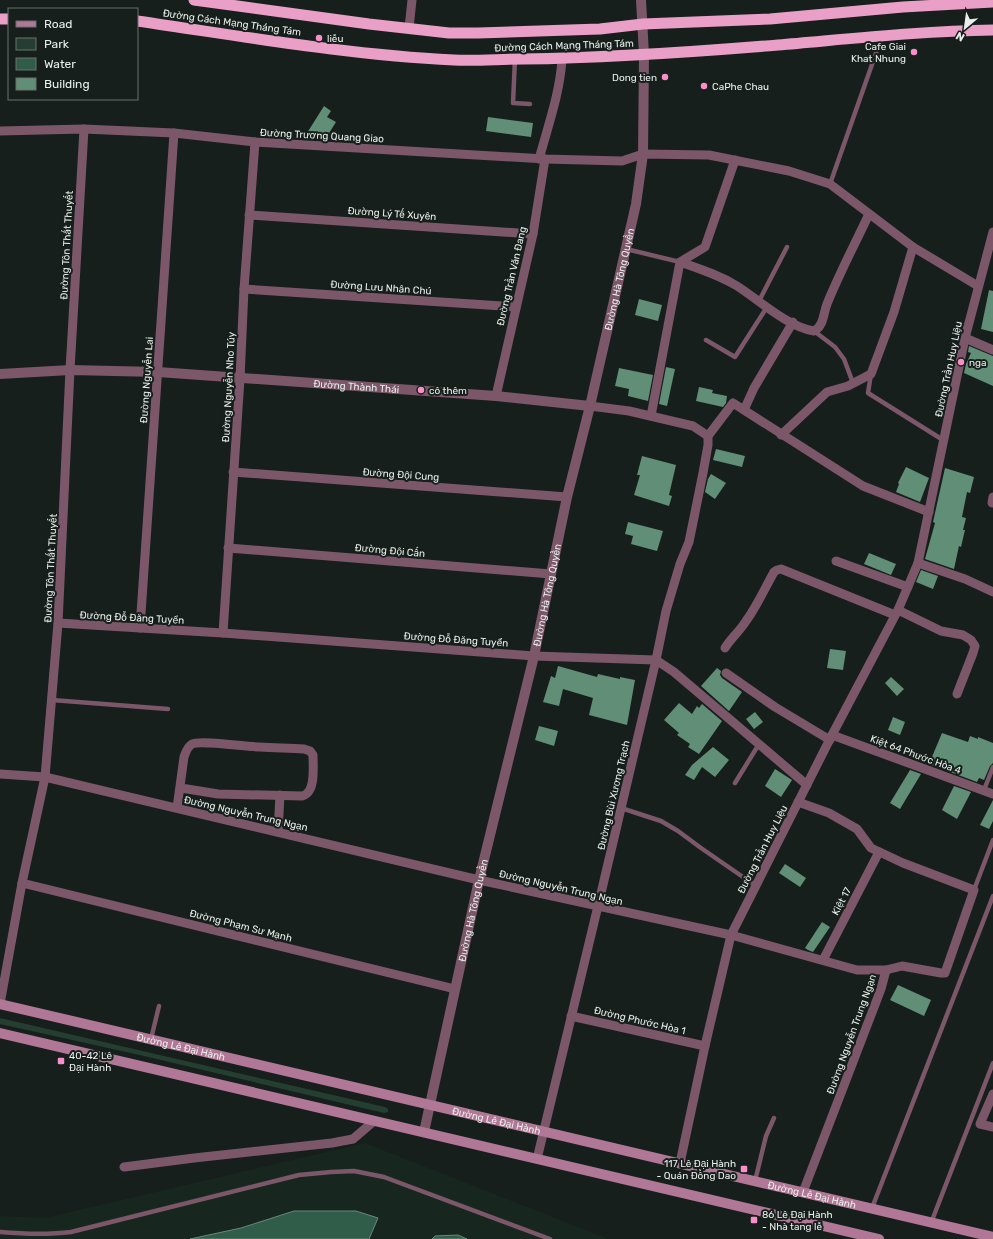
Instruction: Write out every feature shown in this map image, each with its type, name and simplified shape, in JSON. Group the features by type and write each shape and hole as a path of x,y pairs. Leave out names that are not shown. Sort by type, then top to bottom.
{"highway":[{"name":"Đường Cách Mạng Tháng Tám","path":"194,0 369,24 449,33 600,29 643,24 770,19 880,5 993,2"},
{"name":"Đường Cách Mạng Tháng Tám","path":"138,21 272,41 362,52 455,60 562,59 778,45 882,35 993,30"}],"main road":[{"name":"Đường Lê Đại Hành","path":"0,1004 993,1237"},
{"path":"0,1033 879,1239"}],"street":[{"path":"409,28 412,0"},
{"name":"Đường Hà Tông Quyền","path":"424,1132 479,880 534,656 567,497 590,406 636,204 643,154 644,54 642,0"},
{"name":"Đường Trần Văn Đang","path":"496,396 533,234 542,159 561,79 562,59"},
{"name":"Đường Trương Quang Giao","path":"0,131 84,129 174,133 255,142 542,159 622,161 643,154 709,155 789,171 830,184 913,247 978,286"},
{"name":"Đường Tôn Thất Thuyết","path":"0,1004 22,883 45,777 58,623 70,370 84,129"},
{"name":"Đường Nguyễn Lai","path":"140,628 174,133"},
{"name":"Đường Nguyễn Nho Túy","path":"223,633 240,379 244,290 255,142"},
{"path":"651,416 680,262 705,247 735,160"},
{"path":"680,262 715,274 737,286 767,307 793,322 814,331 818,329 821,323 827,305 869,214"},
{"name":"Đường Lý Tế Xuyên","path":"249,215 533,234"},
{"name":"Đường Trần Huy Liệu","path":"680,1163 731,935 896,612 918,563 965,338 993,232"},
{"path":"781,435 827,392 848,386 871,374 894,312 913,247"},
{"name":"Đường Lưu Nhân Chú","path":"244,290 516,307"},
{"path":"744,410 754,388 793,322"},
{"path":"965,338 993,350"},
{"name":"Đường Thành Thái","path":"0,374 70,370 158,372 496,396 629,411 693,426 708,436"},
{"path":"708,436 733,403 863,486 929,512"},
{"name":"Đường Bùi Xương Trạch","path":"537,1159 656,660 666,611 680,564 689,542 708,446 708,436"},
{"name":"Đường Đội Cung","path":"233,472 567,497"},
{"name":"Đường Đội Cấn","path":"228,548 551,574"},
{"path":"836,561 908,588"},
{"path":"918,563 966,579 993,592"},
{"path":"725,648 750,616 774,572 781,569 896,612 941,631 963,635 971,640 974,646 971,661 957,694"},
{"name":"Đường Đỗ Đăng Tuyển","path":"58,623 223,633 534,656 656,660"},
{"path":"656,660 674,672 807,785"},
{"name":"Kiệt 64 Phước Hòa 4","path":"726,673 775,707 831,737 993,794"},
{"path":"178,808 180,788 186,750 190,745 196,743 211,743 260,748 304,749 310,751 313,755 312,785 310,792 302,796 218,794 180,788"},
{"name":"Đường Nguyễn Trung Ngạn","path":"0,774 45,777 479,880 731,935 857,970 886,970 881,989 803,1192"},
{"path":"278,832 280,795"},
{"path":"798,802 829,812 857,828 872,848 879,852 903,863 974,890 945,973 902,966 886,970"},
{"name":"Kiệt 17","path":"823,960 879,852"},
{"name":"Đường Phạm Sư Mạnh","path":"22,883 455,989"},
{"name":"Đường Phước Hòa 1","path":"571,1016 705,1046"},
{"path":"993,1094 980,1124 993,1127"},
{"path":"124,1167 332,1143 353,1139 374,1121"}],"lane":[{"path":"830,184 882,35"},
{"path":"515,59 513,103 530,104"},
{"path":"759,301 787,247"},
{"path":"626,249 680,262"},
{"path":"706,340 734,357 767,307"},
{"path":"814,331 836,347 844,359 853,383"},
{"path":"871,374 868,393 944,440"},
{"path":"52,700 168,709"},
{"path":"735,783 759,744"},
{"path":"984,790 993,767"},
{"path":"621,808 661,821 678,830 701,848 756,886"},
{"path":"974,890 993,840"},
{"path":"872,1208 993,896"},
{"path":"151,1039 159,1006"},
{"path":"931,1223 993,1063"},
{"path":"755,1181 766,1136 774,1118"},
{"path":"0,1232 24,1234 71,1232 300,1175 354,1171 384,1177 550,1239"}],"shaded area":[{"path":"365,1143 608,1239 0,1239 0,1216 45,1218"}],"green space":[{"path":"0,1018 385,1107 388,1109 388,1112 384,1113 144,1056 0,1024"}],"water":[{"path":"294,1211 356,1211 378,1218 369,1239 190,1239 241,1228"},
{"path":"458,1235 467,1239 432,1239 435,1236"}],"building":[{"path":"324,106 331,111 327,117 336,122 326,138 317,133 314,137 307,133"},
{"path":"488,117 533,123 531,137 486,131"},
{"path":"989,290 993,291 993,332 981,329"},
{"path":"639,299 662,305 658,321 635,315"},
{"path":"969,346 993,356 993,386 964,373 971,353 968,352"},
{"path":"666,367 675,369 667,406 659,404"},
{"path":"619,368 653,375 648,401 628,396 629,389 615,386"},
{"path":"699,387 713,390 712,393 727,396 726,403 723,407 696,401"},
{"path":"716,449 745,456 742,467 713,460"},
{"path":"642,456 676,465 669,495 672,496 669,506 634,495 640,475 637,475"},
{"path":"906,467 929,478 920,502 896,492 898,483"},
{"path":"945,468 974,477 970,493 967,492 962,517 966,518 963,530 965,530 961,547 959,546 954,569 925,559 935,523 933,522"},
{"path":"711,474 726,483 715,499 705,492 708,479"},
{"path":"628,522 663,531 657,551 631,544 633,536 625,534"},
{"path":"869,553 896,564 891,575 864,564"},
{"path":"921,570 938,576 933,589 916,582"},
{"path":"830,649 846,651 843,670 827,668"},
{"path":"558,666 597,677 598,674 620,679 620,677 635,680 627,725 589,715 593,698 563,689 559,706 543,702 551,676 555,678"},
{"path":"717,668 721,671 720,675 722,678 742,692 729,711 701,686"},
{"path":"891,677 904,689 897,696 885,683"},
{"path":"679,703 692,714 697,706 699,708 702,704 722,721 699,754 688,747 690,744 677,735 679,733 664,720"},
{"path":"755,712 763,722 754,729 746,719"},
{"path":"893,717 905,722 900,735 888,730"},
{"path":"539,726 558,731 554,746 535,740"},
{"path":"942,733 968,742 970,736 978,739 978,737 993,743 993,763 990,766 984,780 979,778 977,782 929,764"},
{"path":"713,747 729,760 715,777 702,767 694,780 685,775 692,765"},
{"path":"775,769 792,780 781,797 765,786"},
{"path":"910,770 921,774 900,809 890,803"},
{"path":"954,786 971,792 957,819 942,810"},
{"path":"993,800 993,821 989,829 980,825"},
{"path":"785,864 806,878 800,887 779,873"},
{"path":"822,922 830,927 813,952 805,948"},
{"path":"898,985 931,1000 924,1016 890,1000"}],"place":[{"name":"liễu","path":"319,38"},
{"name":"Cafe Giai Khat Nhung","path":"914,52"},
{"name":"Dong tien","path":"665,77"},
{"name":"CaPhe Chau","path":"704,86"},
{"name":"nga","path":"961,362"},
{"name":"cô thêm","path":"421,390"},
{"name":"40-42 Lê Đại Hành","path":"61,1061"},
{"name":"117 Lê Đại Hành - Quán Đồng Dao","path":"744,1169"},
{"name":"86 Lê Đại Hành - Nhà tang lễ","path":"754,1220"}]}
